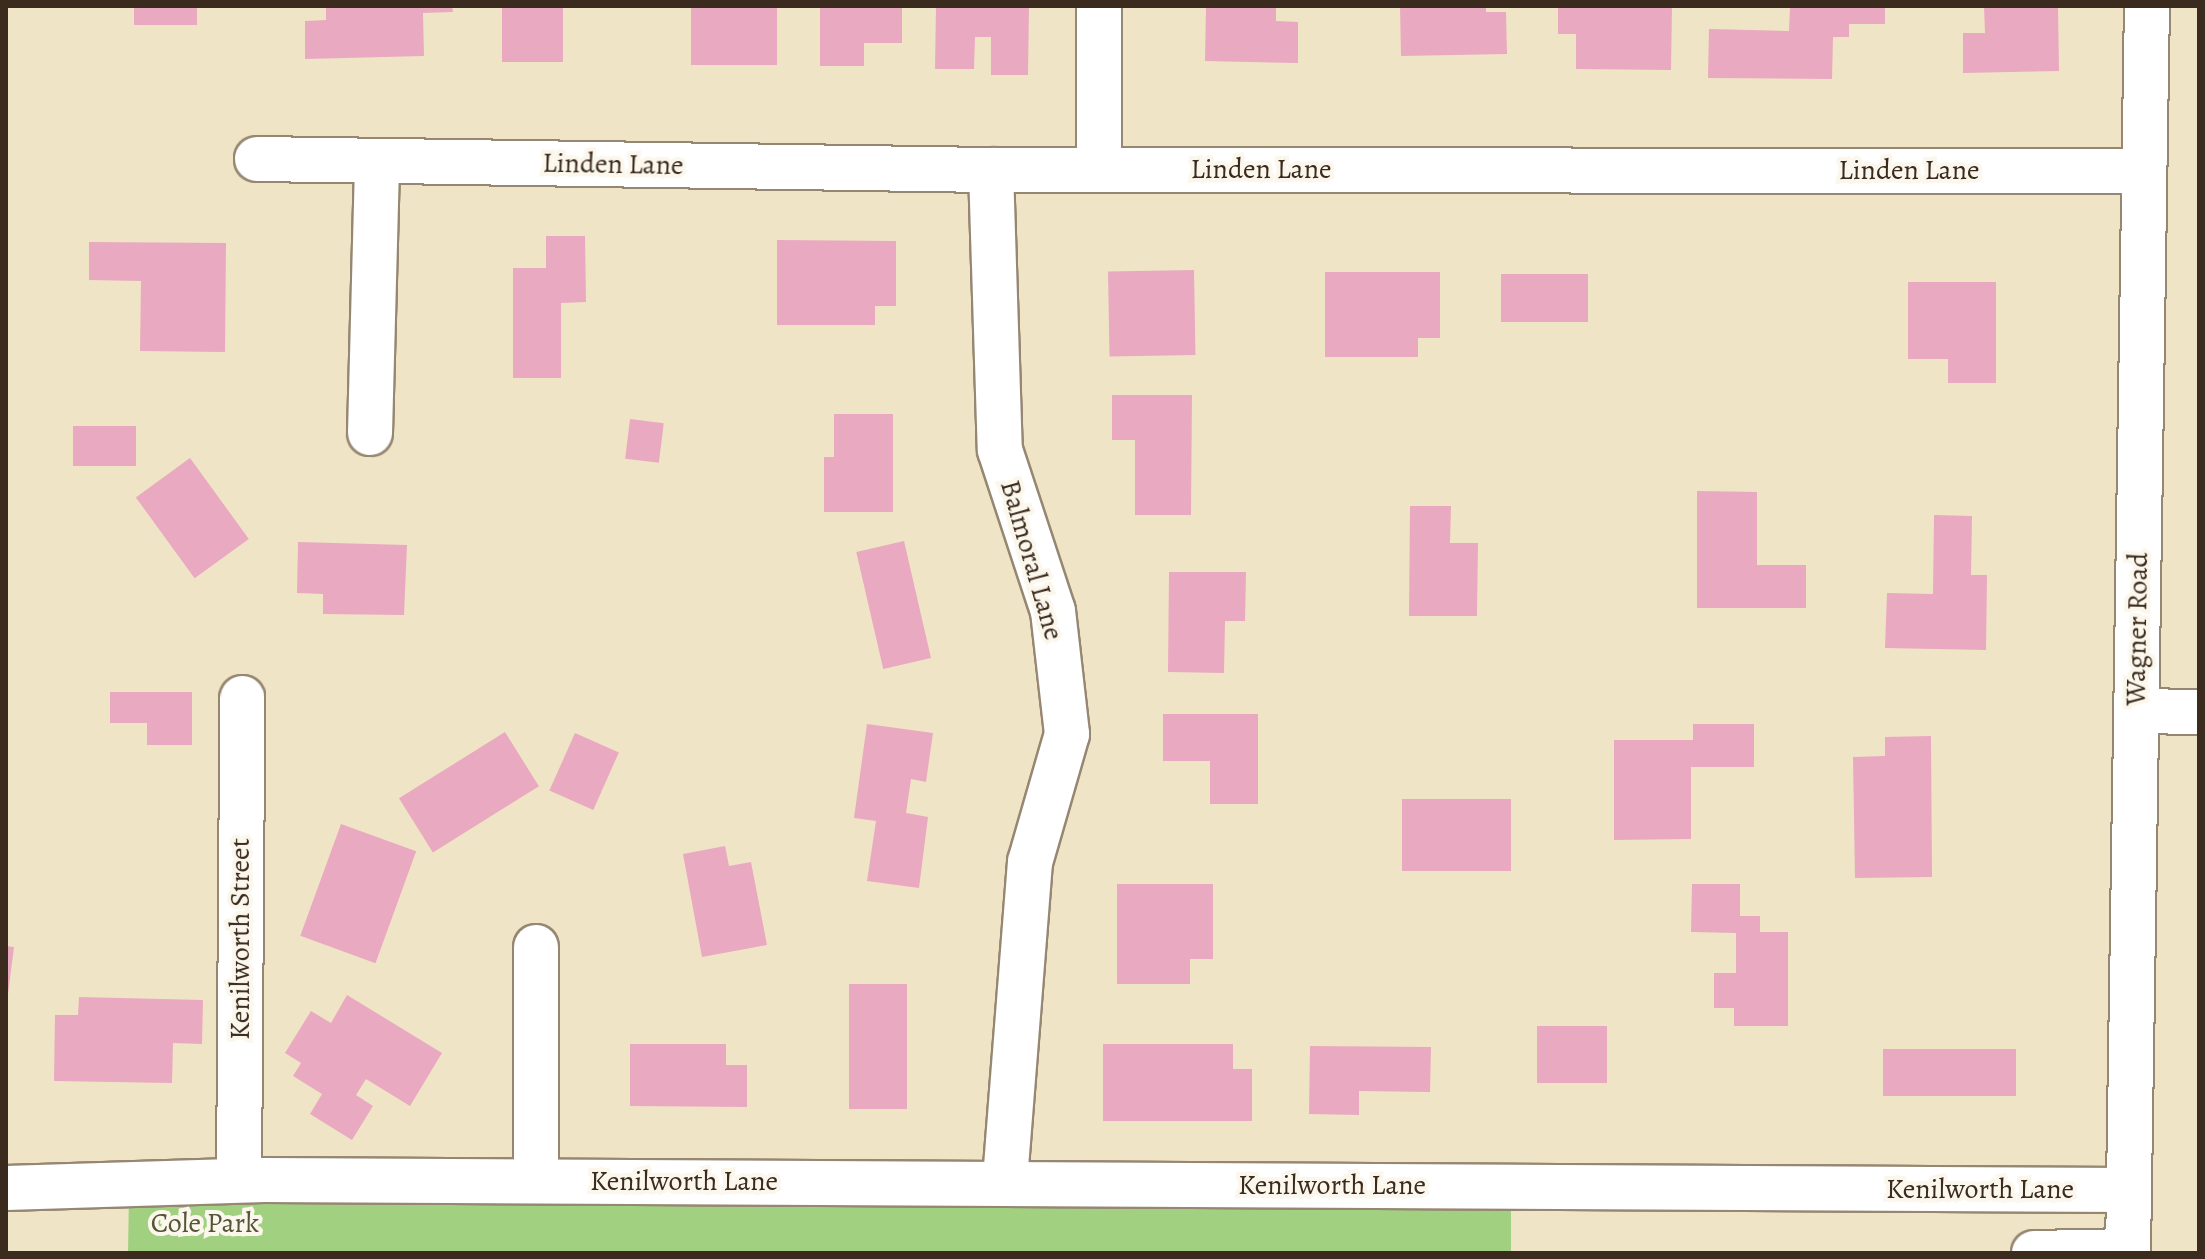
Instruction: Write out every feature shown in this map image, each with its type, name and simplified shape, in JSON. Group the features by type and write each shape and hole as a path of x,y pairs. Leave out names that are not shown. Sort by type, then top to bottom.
{"street":[{"path":"1099,6 1099,169"},
{"name":"Wagner Road","path":"2128,1252 2147,6"},
{"name":"Linden Lane","path":"257,159 991,170 2144,171"},
{"path":"370,433 377,161"},
{"name":"Balmoral Lane","path":"991,170 1000,450 1053,611 1067,734 1030,862 1005,1183"},
{"name":"Kenilworth Street","path":"239,1180 242,698"},
{"path":"2136,711 2199,712"},
{"path":"536,947 536,1181"},
{"name":"Kenilworth Lane","path":"6,1188 239,1180 2128,1190"},
{"path":"2034,1253 2128,1252"}],"green space":[{"name":"Cole Park","path":"129,1191 1511,1209 1511,1253 128,1253"}],"building":[{"path":"134,6 197,6 197,25 134,25"},
{"path":"326,6 452,6 453,12 423,13 424,56 305,59 305,21 326,20"},
{"path":"502,6 563,6 563,62 502,62"},
{"path":"691,6 777,6 777,65 691,65"},
{"path":"820,6 902,6 902,43 864,43 864,66 820,66"},
{"path":"936,6 1029,6 1028,75 991,75 991,37 975,37 974,69 935,69"},
{"path":"1206,6 1276,6 1276,21 1298,22 1298,63 1205,61"},
{"path":"1400,6 1486,6 1486,12 1506,12 1507,54 1401,56"},
{"path":"1558,6 1672,6 1671,70 1576,69 1576,34 1558,34"},
{"path":"1790,6 1885,6 1885,24 1849,24 1849,37 1833,37 1832,79 1708,78 1709,29 1789,31"},
{"path":"1984,6 2058,6 2059,71 1963,73 1963,33 1985,33"},
{"path":"546,236 585,236 586,302 561,303 561,378 513,378 513,268 546,268"},
{"path":"777,240 896,241 896,306 875,306 875,325 777,325"},
{"path":"89,242 226,243 225,352 140,351 141,281 89,280"},
{"path":"1194,270 1195,355 1109,356 1108,272"},
{"path":"1325,272 1440,272 1440,338 1418,338 1418,357 1325,357"},
{"path":"1501,274 1588,274 1588,322 1501,322"},
{"path":"1908,282 1996,282 1996,383 1948,383 1948,359 1908,359"},
{"path":"1112,395 1192,395 1191,515 1135,515 1135,440 1112,440"},
{"path":"834,414 893,414 893,512 824,512 824,457 834,457"},
{"path":"630,419 664,423 659,463 625,459"},
{"path":"73,426 136,426 136,466 73,466"},
{"path":"190,458 249,539 195,578 136,497"},
{"path":"1697,491 1757,492 1757,565 1806,565 1806,608 1697,608"},
{"path":"1410,506 1451,506 1450,543 1478,543 1477,616 1409,616"},
{"path":"1934,515 1972,516 1971,575 1987,575 1986,650 1885,648 1887,593 1933,594"},
{"path":"904,541 931,658 883,669 856,552"},
{"path":"298,542 407,545 404,615 323,614 323,594 297,593"},
{"path":"1169,572 1246,572 1245,621 1225,621 1224,673 1168,672"},
{"path":"110,692 192,692 192,745 147,745 147,723 110,723"},
{"path":"1163,714 1258,714 1258,804 1210,804 1210,761 1163,761"},
{"path":"867,724 933,733 926,782 911,779 906,813 928,817 919,888 867,881 876,821 854,818"},
{"path":"1693,724 1754,724 1754,767 1691,767 1691,839 1614,840 1614,740 1693,740"},
{"path":"505,732 539,786 433,853 399,798"},
{"path":"575,733 619,753 593,810 549,791"},
{"path":"1931,736 1932,877 1855,878 1853,757 1885,756 1885,737"},
{"path":"1402,799 1511,799 1511,871 1402,871"},
{"path":"341,824 416,851 375,963 300,936"},
{"path":"725,846 729,866 751,862 767,945 702,957 683,854"},
{"path":"1117,884 1213,884 1213,959 1190,959 1190,984 1117,984"},
{"path":"1692,884 1740,884 1740,916 1760,916 1760,932 1788,932 1788,1026 1734,1026 1734,1008 1714,1008 1714,973 1736,973 1736,933 1691,932"},
{"path":"6,946 14,947 8,994 6,993"},
{"path":"849,984 907,984 907,1109 849,1109"},
{"path":"347,995 442,1053 410,1106 366,1079 356,1095 373,1106 352,1140 310,1114 322,1094 293,1076 301,1063 285,1053 311,1011 331,1023"},
{"path":"79,997 203,1000 202,1044 173,1043 172,1083 54,1081 55,1015 78,1015"},
{"path":"1537,1026 1607,1026 1607,1083 1537,1083"},
{"path":"630,1044 726,1044 726,1065 747,1065 747,1107 630,1106"},
{"path":"1103,1044 1233,1044 1233,1069 1252,1069 1252,1121 1103,1121"},
{"path":"1310,1046 1431,1047 1430,1092 1359,1091 1359,1115 1309,1114"},
{"path":"1883,1049 2016,1049 2016,1096 1883,1096"}]}
